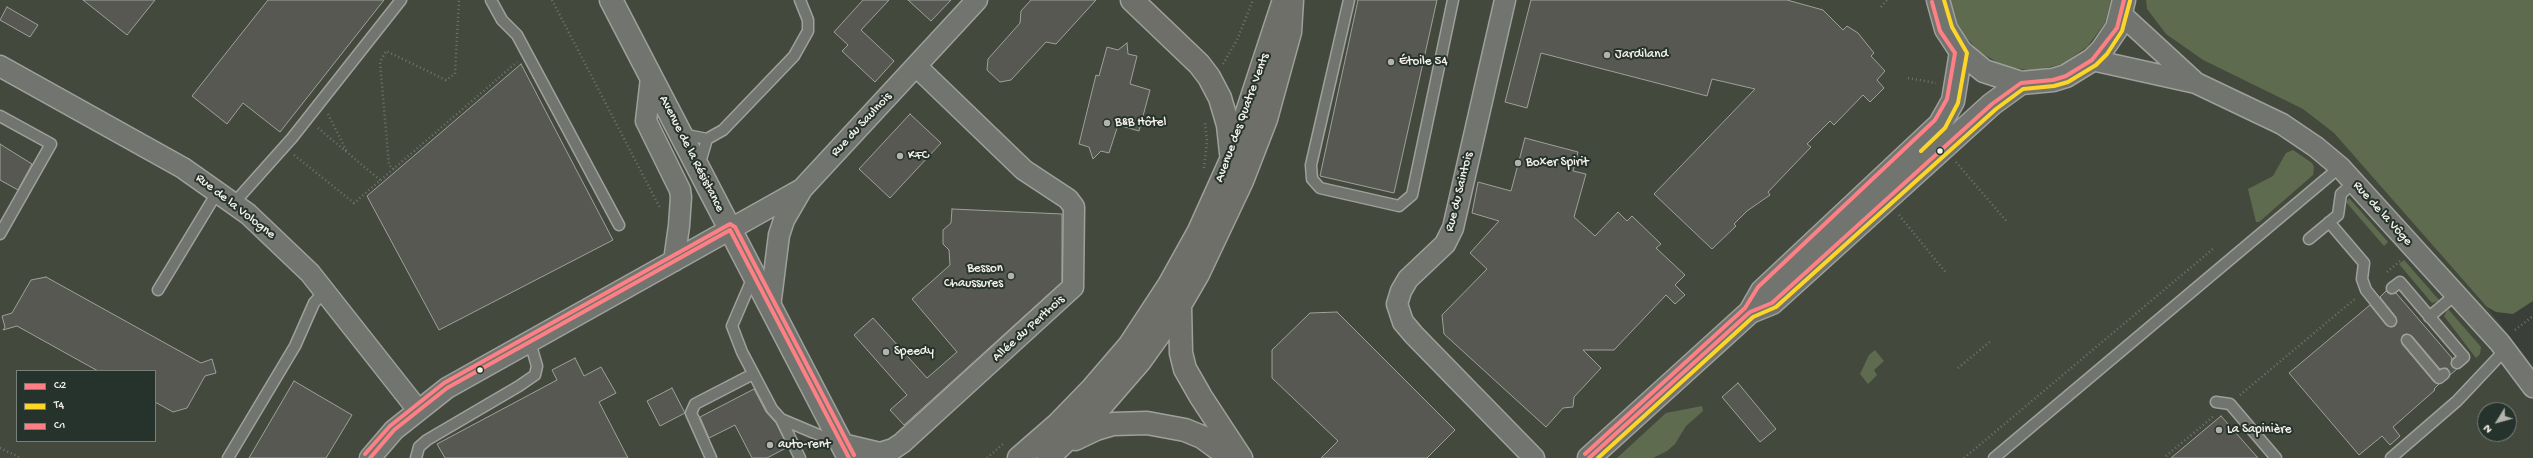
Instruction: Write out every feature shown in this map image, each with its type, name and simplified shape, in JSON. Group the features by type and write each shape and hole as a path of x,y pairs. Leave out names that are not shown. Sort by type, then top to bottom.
{"main road":[{"path":"1132,0 1199,64 1209,77 1220,98 1224,111 1232,158"},
{"name":"Avenue des Quatre Vents","path":"1012,451 1058,424 1092,389 1145,323 1170,285 1199,231 1232,158 1284,0"},
{"name":"Avenue des Quatre Vents","path":"1054,453 1122,383 1180,305 1214,243 1242,181 1266,118 1290,32 1292,0"},
{"path":"1180,305 1181,352 1185,369 1241,458"},
{"path":"1054,453 1096,429 1112,424 1147,423 1185,430 1202,437 1231,458"}],"street":[{"name":"Avenue de la Résistance","path":"611,0 845,451"},
{"name":"Rue du Saulnois","path":"370,458 394,430 447,388 802,189 977,0"},
{"name":"Rue du Saintois","path":"1505,0 1453,228 1445,244 1408,280 1401,291 1397,304 1403,322 1414,335 1534,458"},
{"path":"1938,0 1946,29 1961,52 1984,71 2021,83 2053,80 2066,76 2092,60 2110,39 2123,7"},
{"name":"Rue de la Vôge","path":"2123,7 2196,83"},
{"path":"1589,458 1750,312 1762,291 1940,124 1953,101 1961,52"},
{"name":"Rue de la Vôge","path":"2092,60 2196,83 2282,124 2316,147 2340,167 2503,346 2533,387"},
{"name":"Rue de la Vologne","path":"0,66 183,168 234,203 288,250 325,291 418,410"},
{"name":"Allée du Perthois","path":"845,451 880,453 893,449 902,443 1069,293 1073,287 1076,214 1068,199 1024,170 916,66"},
{"path":"651,78 646,121 680,190 681,197 674,262"},
{"path":"1750,312 1772,303 1992,104 2021,83"},
{"path":"770,307 779,235 784,220 802,189"}],"lane":[{"path":"234,203 284,147 322,101 401,0"},
{"path":"491,0 502,20 517,35 619,225"},
{"path":"680,134 707,139 723,130 794,56 808,31 808,20 800,0"},
{"path":"1349,0 1311,165 1312,179 1320,188 1399,206 1412,195 1453,0"},
{"path":"0,116 51,144 0,234"},
{"path":"698,168 707,139"},
{"path":"1994,458 2340,167"},
{"path":"2309,239 2338,214 2341,194 2354,182"},
{"path":"158,290 218,191"},
{"path":"2329,222 2364,263 2362,279 2366,290 2378,300 2391,321"},
{"path":"754,275 732,326 772,409 780,419 800,458"},
{"path":"2392,288 2400,282 2464,358 2457,363"},
{"path":"228,458 295,346 314,303 325,291"},
{"path":"2429,317 2455,295"},
{"path":"2407,340 2439,378 2444,374"},
{"path":"416,458 419,447 427,440 535,375 537,366 530,342"},
{"path":"2391,458 2457,401 2503,346"},
{"path":"711,458 690,413 695,404 754,374"},
{"path":"2216,402 2230,404 2276,458"},
{"path":"780,419 845,451"}],"path":[{"path":"394,169 389,165 380,62 386,51 446,80 455,74 459,0"},
{"path":"552,0 663,213"},
{"path":"1209,77 1225,62 1237,40 1253,0"},
{"path":"1881,7 1887,0"},
{"path":"284,147 354,203 527,53"},
{"path":"1908,78 1943,84"},
{"path":"322,101 348,153"},
{"path":"307,119 380,180"},
{"path":"1204,119 1207,141 1204,173"},
{"path":"1953,158 2008,222"},
{"path":"1896,208 1899,215 1947,274"},
{"path":"1964,458 2214,248"},
{"path":"2166,456 2414,249"},
{"path":"2503,346 2533,316"},
{"path":"1958,368 1992,340"},
{"path":"0,448 22,458"},
{"path":"987,458 1012,451"}],"shaded area":[{"path":"0,0 2146,0 2147,9 2166,34 2203,60 2303,109 2334,133 2487,307 2533,366 2533,458 0,458"}],"green space":[{"path":"1949,0 2111,0 2105,23 2087,47 2062,64 2033,71 2004,66 1978,51 1959,29"},
{"path":"2146,0 2533,0 2533,301 2513,314 2496,312 2487,307 2334,133 2303,109 2203,60 2166,34 2147,9"},
{"path":"2293,150 2312,163 2314,167 2313,175 2259,222 2256,222 2248,189 2273,176 2286,153"},
{"path":"2349,198 2388,242 2384,246 2346,202"},
{"path":"2404,260 2439,300 2438,301 2432,303 2399,264"},
{"path":"2448,309 2481,347 2480,354 2476,358 2444,316"},
{"path":"1875,350 1884,361 1874,370 1877,375 1868,384 1860,374 1869,355"},
{"path":"1702,406 1703,411 1686,426 1675,444 1667,451 1653,458 1617,458 1666,413"}],"building":[{"path":"83,0 155,0 127,35"},
{"path":"268,0 384,0 280,132 243,103 227,124 192,96"},
{"path":"863,0 889,0 861,30 894,61 875,82 842,51 848,45 834,32"},
{"path":"908,0 951,0 931,21"},
{"path":"1031,0 1096,0 1056,44 1046,42 1011,80 1000,82 987,70 988,59 1020,23 1021,11"},
{"path":"1358,0 1437,0 1394,193 1320,176"},
{"path":"1531,0 1787,0 1823,10 1843,30 1847,26 1858,33 1874,53 1871,56 1885,71 1877,80 1884,88 1870,102 1863,95 1834,125 1830,121 1807,144 1811,147 1768,192 1770,195 1747,211 1734,224 1736,226 1712,249 1654,194 1755,89 1712,79 1707,96 1541,53 1527,108 1505,102"},
{"path":"7,7 38,25 30,37 0,20"},
{"path":"1127,43 1128,54 1137,56 1130,84 1150,90 1139,131 1118,125 1109,153 1101,151 1093,159 1089,147 1079,144 1096,75 1099,76 1107,47 1118,50"},
{"path":"521,64 613,240 439,330 367,196"},
{"name":"KFC","path":"910,114 941,143 890,198 859,169"},
{"path":"1525,138 1578,152 1573,171 1586,174 1574,217 1595,236 1618,212 1627,221 1632,216 1661,244 1656,248 1685,275 1675,285 1685,295 1675,304 1666,295 1614,350 1583,350 1601,368 1574,397 1573,407 1563,408 1546,427 1444,334 1442,315 1487,269 1470,253 1499,221 1472,213 1478,182 1511,191"},
{"path":"0,144 32,164 18,190 0,180"},
{"path":"952,209 1062,214 1062,282 904,425 890,410 907,395 854,335 873,318 927,378 957,352 912,299 950,265 949,250 943,244 943,230 951,223"},
{"path":"46,277 201,363 212,359 216,373 205,376 187,408 173,412 156,403 156,370 96,370 17,326 3,330 5,327 2,316 12,313 31,280"},
{"path":"2386,291 2390,294 2396,293 2452,358 2451,365 2457,369 2450,375 2447,368 2440,369 2412,336 2406,334 2403,335 2402,344 2434,382 2439,384 2434,389 2435,390 2393,427 2400,436 2390,445 2382,436 2359,455 2289,373 2370,305 2386,325 2392,327 2395,326 2396,317 2380,297"},
{"path":"1337,312 1455,430 1427,458 1321,458 1338,441 1272,378 1272,350 1310,313"},
{"path":"575,358 584,376 601,367 616,393 599,402 628,458 445,458 437,444 557,380 552,370"},
{"path":"294,381 352,415 326,458 249,458"},
{"path":"1738,383 1776,429 1760,442 1722,397"},
{"path":"672,388 685,413 660,426 647,401"},
{"path":"754,389 766,412 776,423 788,447 767,458 752,458 735,425 709,438 700,417"},
{"name":"La Sapinière","path":"2221,416 2258,458 2171,458 2190,442"}],"transit line":[{"name":"T4","path":"1921,151 1945,128 1958,103 1967,53 1952,27 1944,0"},
{"name":"C2","path":"1589,458 1750,312 1772,303 1992,104 2021,83 2053,80 2066,76 2092,60 2117,28 2124,0"},
{"name":"T4","path":"1598,458 1753,317 1776,307 1996,109 2023,89 2054,86 2068,82 2096,65 2107,54 2122,31 2130,1"},
{"name":"C1","path":"1585,454 1745,308 1758,287 1935,120 1947,99 1955,53 1940,31 1932,2"},
{"name":"C1","path":"365,454 390,426 444,383 730,224 735,227 854,455"},
{"name":"C2","path":"370,458 394,430 447,388 730,230 849,458"}],"place":[{"name":"Jardiland","path":"1607,55"},
{"name":"Étoile 54","path":"1391,62"},
{"name":"B&B Hôtel","path":"1107,123"},
{"name":"KFC","path":"900,156"},
{"name":"Boxer Spirit","path":"1518,163"},
{"name":"Besson Chaussures","path":"1011,276"},
{"name":"Speedy","path":"886,352"},
{"name":"La Sapinière","path":"2219,430"},
{"name":"auto-rent","path":"770,445"}]}
